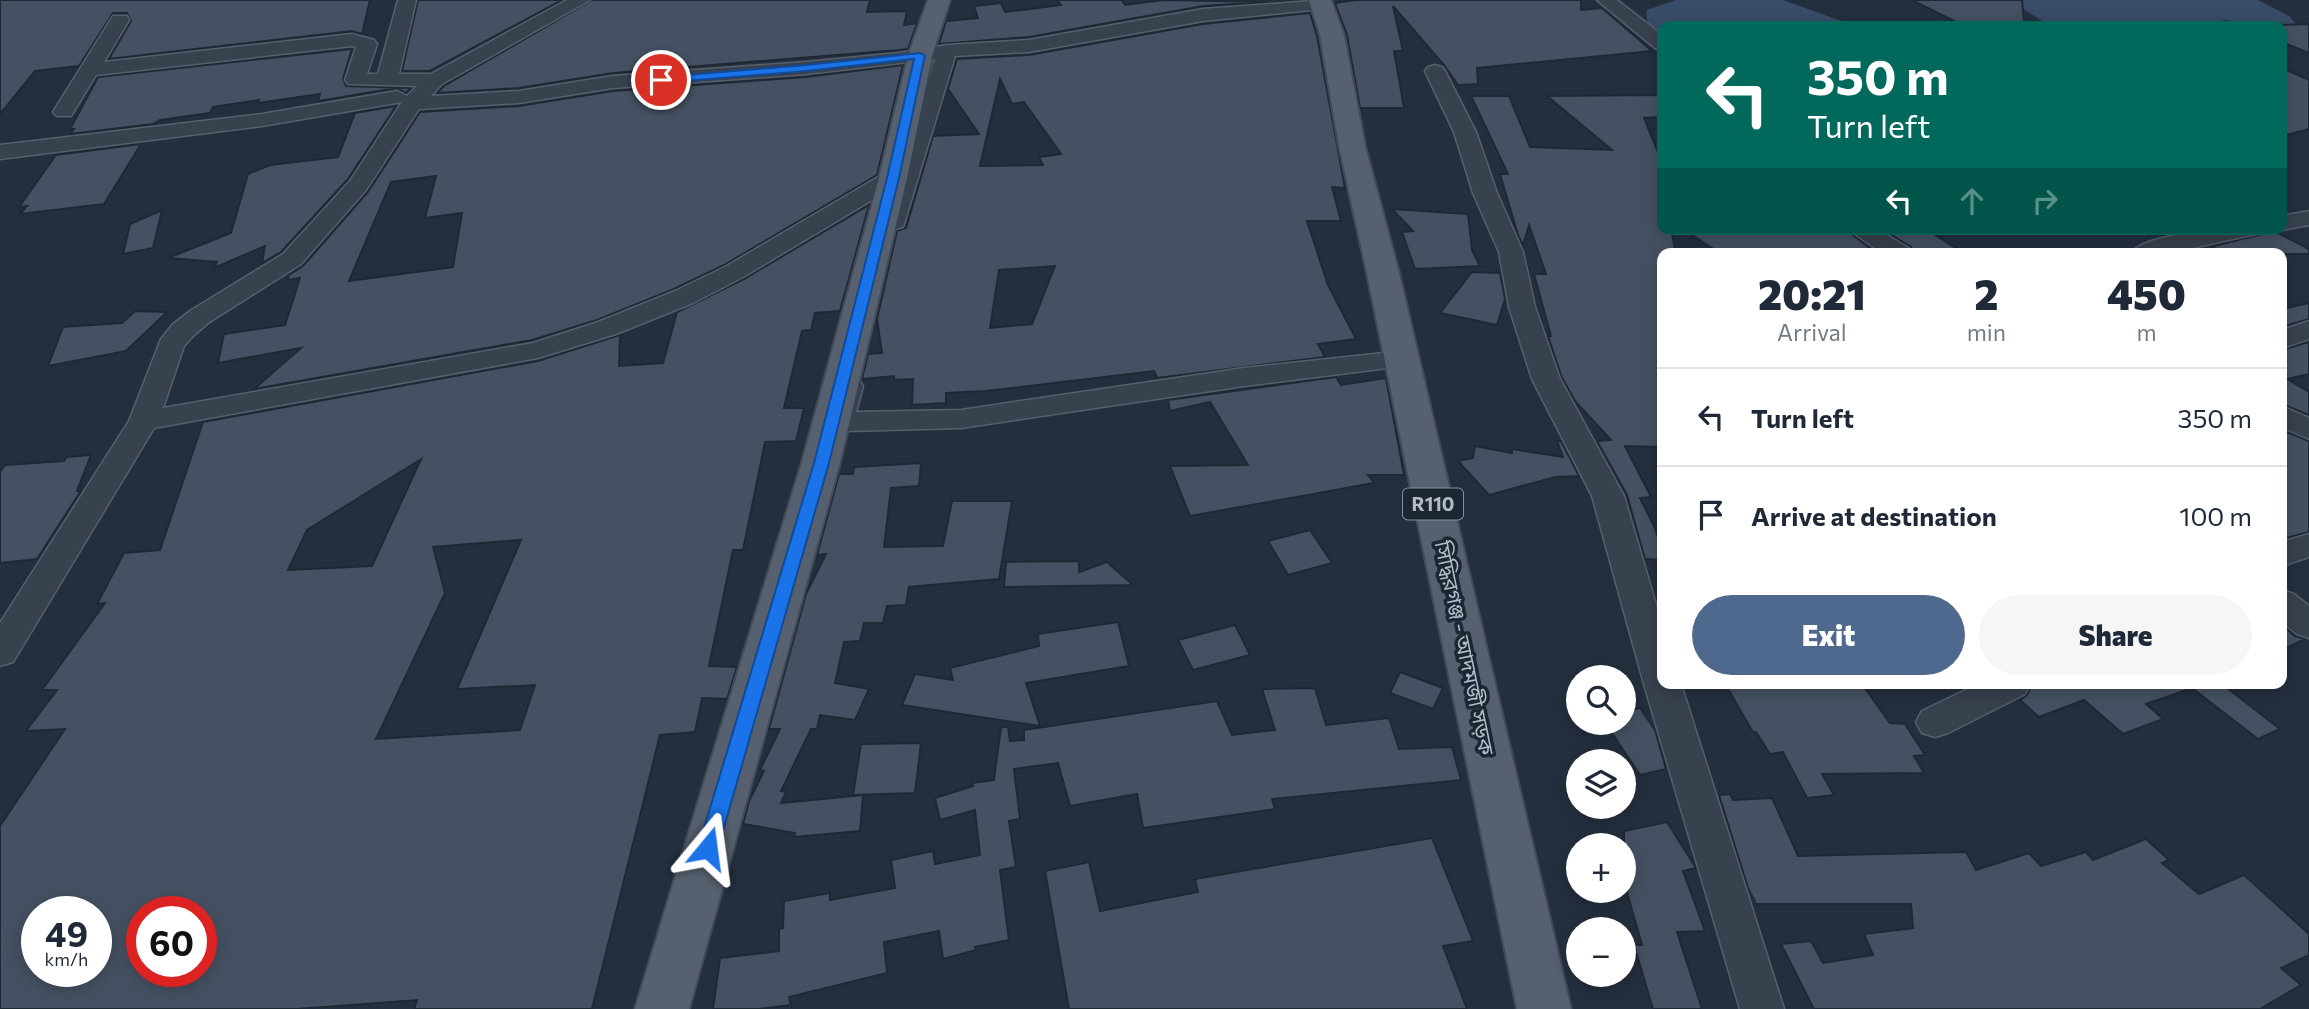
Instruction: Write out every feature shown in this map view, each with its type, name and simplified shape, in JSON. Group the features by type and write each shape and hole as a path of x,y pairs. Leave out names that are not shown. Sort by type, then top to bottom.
{"main road":[{"path":"663,1009 821,463 893,178 934,53 939,0"},
{"name":"সিদ্ধিরগঞ্জ - আদমজী সড়ক","path":"1320,2 1332,35 1352,146 1402,359 1544,1009"}],"street":[{"path":"394,80 388,74 407,0"},
{"path":"0,652 144,421 171,345 183,330 292,259 358,186 423,92 581,0"},
{"path":"1606,0 1657,40"},
{"path":"0,152 262,120 423,92 519,97 613,82 778,71 934,53 1029,46 1203,15 1320,2"},
{"path":"64,112 120,20"},
{"path":"89,70 352,40 367,44 355,80 394,80 423,92"},
{"path":"934,53 911,164 840,418 842,421 961,419 1244,377 1402,359"},
{"path":"1435,71 1465,132 1486,193 1511,252 1522,307 1546,379 1608,496 1657,663"},
{"path":"144,421 538,349 607,328 684,297 734,272 893,178"},
{"path":"2287,222 2309,218"},
{"path":"1870,235 1891,248"},
{"path":"2158,248 2217,235"},
{"path":"2287,338 2309,329"},
{"path":"2287,418 2309,429"},
{"path":"2287,552 2309,545"},
{"path":"2287,607 2309,625"},
{"path":"1665,689 1762,1009"},
{"path":"1935,722 2002,689"}],"water":[{"path":"1676,0 1783,0 1841,21 1657,21 1657,34 1648,23 1647,10"},
{"path":"2008,0 2258,0 2289,16 2299,28 2287,27 2287,21 2043,21"}],"building":[{"path":"0,0 370,0 362,34 352,31 109,59 131,21 127,13 113,13 79,66 35,71 0,114"},
{"path":"418,0 562,0 430,71 402,71"},
{"path":"592,0 870,0 867,12 907,11 904,25 917,23 908,49 613,73 519,88 437,93 444,86"},
{"path":"1057,0 1122,0 1125,5 1164,0 1266,2 1203,6 1029,37 939,44 946,21 978,18 974,6 1001,3 1005,12 1061,5"},
{"path":"1356,0 1581,0 1581,10 1602,8 1652,51 1477,68 1478,84 1458,85 1393,6 1403,51 1394,51 1404,108 1360,108 1347,35 1335,3"},
{"path":"1912,0 2022,0 2024,21 1954,21"},
{"path":"1310,13 1317,36 1345,188 1332,187 1341,221 1307,221 1328,285 1356,339 1318,344 1325,357 1157,378 1154,371 986,391 946,393 946,403 912,405 913,379 894,380 894,376 862,379 868,354 882,353 877,319 897,231 906,228 933,136 979,134 948,89 957,59 1029,55 1203,24","holes":["1000,79 1012,104 1024,102 1061,154 1039,157 1043,165 980,166","1055,266 1032,324 990,328 999,270"]},
{"path":"2309,24 2309,53 2287,44 2287,25"},
{"path":"352,49 343,79 346,86 411,88 406,93 397,88 318,101 320,94 258,103 259,100 213,107 210,113 160,120 153,124 70,134 74,129 70,129 98,77"},
{"path":"903,65 877,175 724,265 674,289 597,320 532,340 254,389 301,348 218,363 224,334 285,325 300,278 287,280 289,275 303,266 368,192 420,112 519,106 613,91 806,77","holes":["436,176 425,218 462,213 453,267 349,281 391,182"]},
{"path":"2287,70 2309,80 2309,129 2287,135"},
{"path":"1657,95 1657,117 1644,118 1657,150 1657,235 1672,235 1675,248 1657,248 1657,447 1625,446 1651,497 1640,498 1657,535 1657,560 1645,559 1627,495 1597,441 1611,440 1575,401 1562,378 1548,336 1551,336 1534,274 1546,274 1529,225 1523,245 1518,235 1500,174 1508,174 1471,96 1509,96 1530,147 1612,150 1547,96"},
{"path":"396,106 348,179 281,252 262,263 265,246 214,268 217,262 168,258 231,233 248,174 270,165 338,157 355,113"},
{"path":"141,144 104,204 20,214 27,206 19,207 56,155"},
{"path":"869,205 840,311 815,313 811,330 802,331 784,408 804,408 796,441 765,442 743,550 733,550 709,666 737,667 727,699 702,698 695,732 660,735 592,1009 414,1009 417,1000 297,1009 0,1009 0,826 65,729 26,731 57,690 42,690 105,603 97,604 124,553 160,550 203,422 538,361 620,335 619,366 663,363 677,312 744,279","holes":["421,459 372,566 288,570 307,530","521,540 457,689 535,685 520,730 376,739 445,593 433,547"]},
{"path":"1392,209 1468,214 1472,250 1480,266 1415,269 1402,232 1413,231"},
{"path":"162,210 153,248 123,254 130,224"},
{"path":"1692,235 1853,235 1870,248 1712,248"},
{"path":"1892,235 1935,235 1956,248 1912,248"},
{"path":"2258,235 2282,235 2309,249 2309,254 2287,254 2287,248 2214,246"},
{"path":"1472,272 1500,273 1505,299 1497,325 1440,313"},
{"path":"2309,303 2309,319 2287,326 2287,308"},
{"path":"135,311 167,312 126,351 48,366 63,327 122,323"},
{"path":"2309,342 2309,374 2287,379 2287,349"},
{"path":"1336,377 1341,385 1386,378 1404,475 1368,475 1374,483 1190,516 1170,466 1248,465 1210,402 1170,411 1168,400"},
{"path":"2287,379 2309,392 2309,415 2287,406"},
{"path":"2287,432 2309,441 2309,532 2287,538"},
{"path":"1557,441 1561,441 1579,476 1555,477 1489,495 1458,461 1473,458 1475,446 1512,453 1512,449 1563,457"},
{"path":"91,455 77,491 80,492 37,559 0,563 0,472 5,465 64,461 67,457"},
{"path":"921,463 919,486 891,488 884,547 943,546 952,501 1012,501 999,579 909,587 906,605 887,606 883,623 864,623 860,641 844,642 835,683 869,689 855,720 820,715 817,729 811,729 781,791 786,792 781,803 863,795 860,831 794,837 795,833 743,824 749,801 764,771 760,770 780,729 769,729 806,594 826,554 817,555 839,474 853,474 854,467"},
{"path":"1310,530 1332,563 1288,575 1268,541"},
{"path":"1079,561 1079,572 1107,562 1133,585 1004,587 1006,562"},
{"path":"1118,622 1129,666 1026,683 1040,726 902,705 915,674 953,680 950,668 1039,646 1038,634"},
{"path":"1235,625 1250,655 1193,670 1178,640"},
{"path":"2287,629 2295,636 2305,639 2287,648"},
{"path":"1400,672 1443,688 1433,709 1390,693"},
{"path":"1315,688 1326,725 1389,718 1399,749 1452,747 1461,780 1272,799 1275,809 1143,828 1137,794 1070,806 1058,763 1014,769 1020,819 1009,821 1016,867 1000,870 1009,940 975,947 976,950 943,959 939,931 884,942 887,973 789,997 791,1005 759,1009 713,1009 720,958 779,951 779,929 783,928 784,901 830,893 830,900 895,888 891,860 933,851 935,864 980,855 975,810 940,820 935,798 973,786 972,783 994,780 1001,727 1008,727 1010,741 1024,740 1024,730 1217,701 1232,735 1275,730 1262,689"},
{"path":"1728,689 1866,689 1890,723 1905,724 1925,755 1914,756 1924,773 1822,774 1834,795 1807,798 1783,752 1770,754 1756,732 1753,732"},
{"path":"2030,689 2189,689 2146,704 2163,719 2123,734 2084,700 2039,717 2020,700"},
{"path":"2193,689 2228,689 2280,729 2258,739"},
{"path":"1640,708 1655,730 1666,769 1640,775 1636,769 1636,749 1622,749 1613,735 1636,735 1636,709"},
{"path":"921,743 915,793 853,795 861,744"},
{"path":"1730,794 1733,800 1772,798 1798,856 1966,852 1976,870 2029,853 2041,866 2086,852 2093,860 2146,839 2169,860 2162,863 2199,894 2244,875 2309,934 2309,955 2281,968 2301,985 2260,1009 1814,1009 1781,944 1811,941 1823,963 1873,955 1864,934 1913,928 1911,904 1756,904 1748,888 1719,795"},
{"path":"1667,822 1696,868 1683,871 1705,931 1677,932 1702,1009 1653,1009 1636,952 1636,945 1642,945 1630,903 1636,903 1636,833 1624,831"},
{"path":"1432,838 1473,941 1443,946 1467,1009 1069,1009 1045,871 1089,862 1100,911 1198,892 1195,879"}],"route":[{"path":"661,80 920,55 893,178 821,463 708,848"}]}
